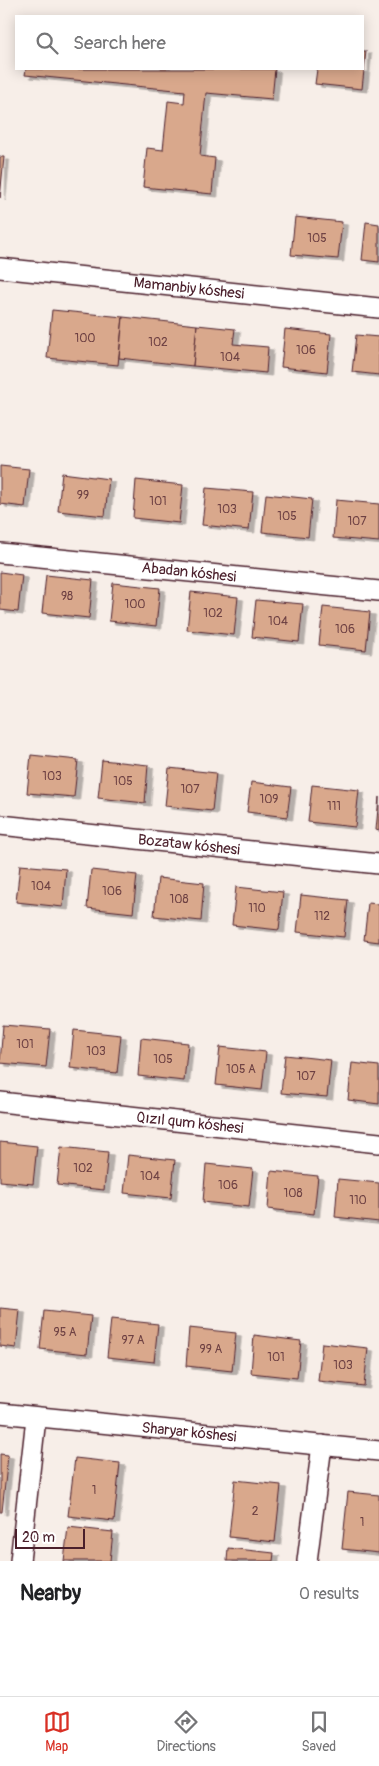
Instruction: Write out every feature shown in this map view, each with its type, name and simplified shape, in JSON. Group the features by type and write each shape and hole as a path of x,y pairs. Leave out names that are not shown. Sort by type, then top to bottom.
{"street":[{"name":"Mamanbiy kóshesi","path":"0,268 379,308"},
{"name":"Abadan kóshesi","path":"0,552 379,591"},
{"name":"Bozataw kóshesi","path":"0,825 379,864"},
{"name":"Qızıl qum kóshesi","path":"0,1102 379,1143"},
{"name":"Sharyar kóshesi","path":"0,1413 379,1451"},
{"path":"20,1561 36,1418"},
{"path":"307,1561 322,1445"}],"building":[{"path":"364,51 366,51 364,70"},
{"path":"26,70 275,70 272,99 206,93 200,156 215,158 212,194 143,187 147,148 163,150 168,101 184,103 185,91 25,75"},
{"path":"317,70 364,70 362,89 315,84"},
{"path":"0,157 4,157 0,198"},
{"path":"295,217 342,222 338,259 291,255"},
{"path":"366,222 379,224 379,262 362,260"},
{"path":"52,310 123,317 118,365 47,358"},
{"path":"123,317 197,325 193,366 119,358"},
{"path":"197,325 235,329 233,344 268,347 266,373 193,366"},
{"path":"285,329 331,334 327,372 281,367"},
{"path":"356,335 379,337 379,375 352,372"},
{"path":"0,466 29,469 25,507 0,504"},
{"path":"62,473 109,479 105,516 58,511"},
{"path":"136,480 183,485 179,523 133,518"},
{"path":"206,488 253,492 249,530 202,525"},
{"path":"266,494 312,499 308,537 262,532"},
{"path":"336,500 379,504 379,542 333,538"},
{"path":"0,572 22,575 18,612 0,610"},
{"path":"46,575 93,580 89,618 42,613"},
{"path":"113,583 160,588 156,626 109,621"},
{"path":"191,592 238,597 234,635 187,630"},
{"path":"256,600 303,604 299,642 252,637"},
{"path":"323,607 370,612 366,650 319,645"},
{"path":"31,755 78,760 74,797 27,793"},
{"path":"102,760 148,765 145,803 98,798"},
{"path":"169,768 216,773 212,811 165,806"},
{"path":"251,782 291,787 287,817 247,812"},
{"path":"312,785 359,790 355,827 308,822"},
{"path":"379,797 379,831 376,830"},
{"path":"20,865 66,869 63,907 16,902"},
{"path":"91,870 137,875 133,913 87,908"},
{"path":"158,878 204,883 201,921 154,916"},
{"path":"236,887 283,892 279,930 232,925"},
{"path":"301,895 348,900 344,937 297,932"},
{"path":"368,903 379,904 379,942 364,940"},
{"path":"3,1025 50,1029 46,1067 0,1063"},
{"path":"74,1030 121,1035 117,1073 70,1068"},
{"path":"141,1038 188,1043 184,1081 138,1076"},
{"path":"220,1047 266,1052 262,1090 216,1085"},
{"path":"285,1055 331,1060 327,1097 281,1093"},
{"path":"352,1063 379,1066 379,1104 348,1100"},
{"path":"0,1142 37,1146 33,1184 0,1181"},
{"path":"61,1147 108,1152 104,1190 57,1185"},
{"path":"128,1155 175,1160 171,1198 124,1193"},
{"path":"206,1164 253,1169 249,1207 203,1202"},
{"path":"271,1171 318,1176 314,1214 268,1209"},
{"path":"338,1179 379,1183 379,1222 335,1217"},
{"path":"0,1308 20,1310 16,1348 0,1346"},
{"path":"44,1311 91,1316 87,1354 40,1349"},
{"path":"111,1319 158,1324 154,1362 107,1357"},
{"path":"189,1328 236,1333 232,1371 186,1366"},
{"path":"254,1335 301,1341 297,1378 251,1373"},
{"path":"322,1343 368,1348 364,1386 318,1381"},
{"path":"0,1454 8,1455 2,1512 0,1512"},
{"path":"75,1458 120,1463 114,1521 68,1516"},
{"path":"235,1480 281,1485 275,1542 229,1537"},
{"path":"348,1492 379,1495 379,1553 342,1549"},
{"path":"68,1527 113,1532 110,1561 64,1561"},
{"path":"228,1548 274,1553 273,1561 227,1561"}]}
